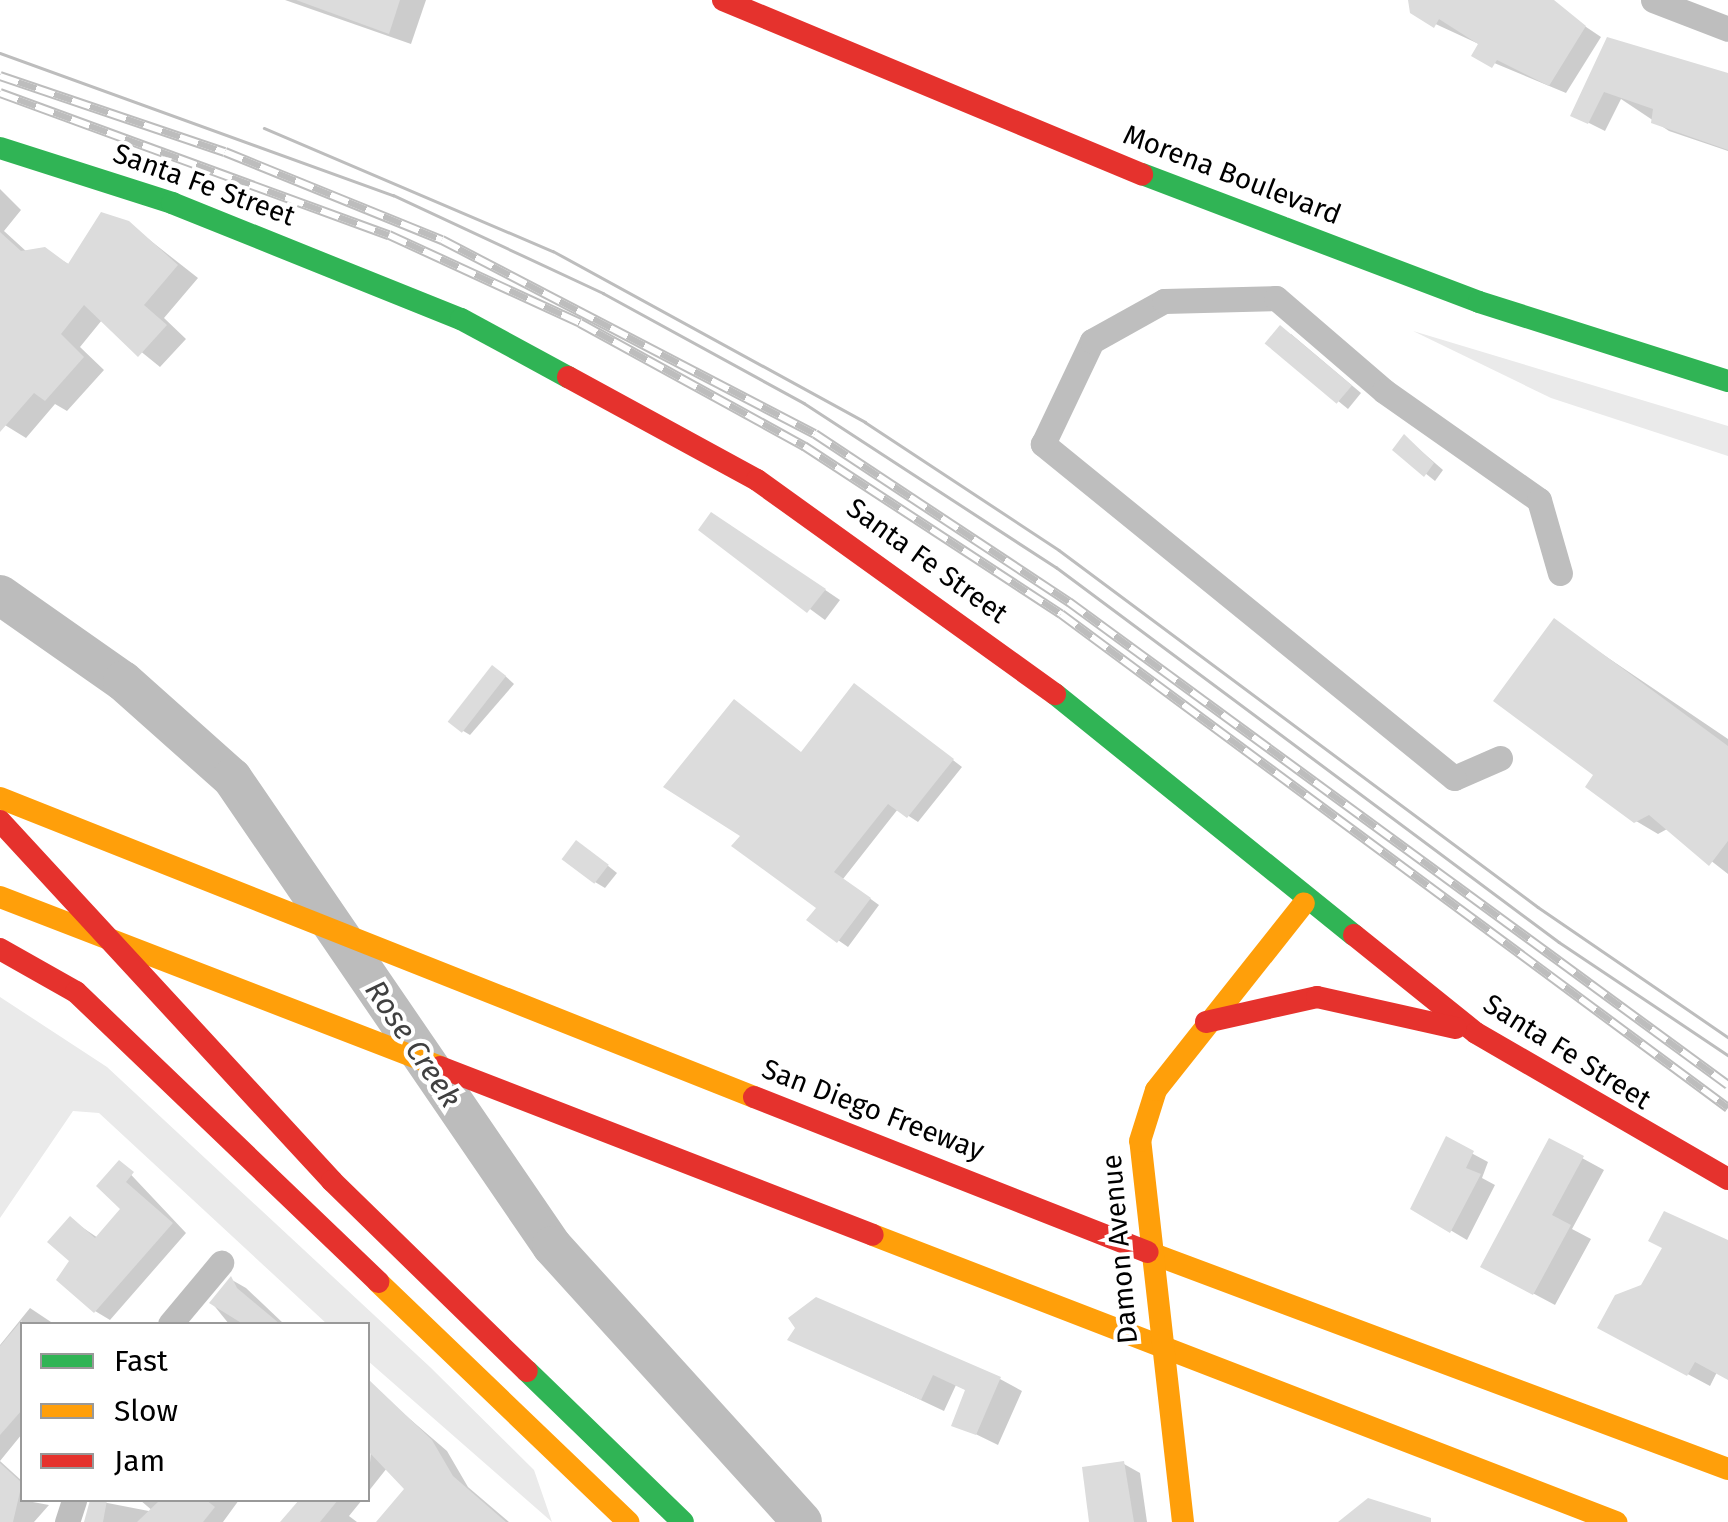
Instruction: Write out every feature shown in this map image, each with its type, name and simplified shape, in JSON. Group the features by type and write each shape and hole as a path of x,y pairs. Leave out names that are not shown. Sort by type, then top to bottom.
{"main road":[{"name":"Morena Boulevard","path":"723,0 963,106 1406,274 1728,381"},
{"name":"Santa Fe Street","path":"0,148 346,270 553,363 667,428 845,536 990,642 1304,903 1476,1034 1728,1180"},
{"name":"San Diego Freeway","path":"0,798 83,834 1235,1285 1728,1469"},
{"path":"0,821 251,1096 683,1522"},
{"path":"0,897 658,1150 1246,1384 1616,1522"},
{"name":"Damon Avenue","path":"1183,1522 1140,1141 1156,1090 1304,903"},
{"path":"0,949 76,992 628,1522"},
{"path":"1206,1022 1317,996 1476,1034"}],"street":[{"path":"1653,0 1728,29"},
{"path":"1500,758 1454,778 1043,444 1092,341 1164,301 1276,298 1384,391 1539,500 1560,573"},
{"path":"172,1322 221,1264"}],"shaded area":[{"path":"1413,331 1728,426 1728,456 1551,398"},
{"path":"0,997 107,1067 430,1367 534,1470 552,1522 370,1363 370,1322 325,1322 99,1113 73,1111 0,1218"}],"building":[{"path":"296,0 400,0 389,34"},
{"path":"1408,0 1554,0 1586,26 1549,86 1497,60 1492,68 1471,56 1478,44 1439,19 1434,28 1410,13"},
{"path":"1607,37 1728,73 1728,150 1651,123 1653,109 1604,92 1588,124 1570,116"},
{"path":"101,212 129,221 178,265 144,305 167,325 138,357 84,305 61,334 84,357 45,401 34,393 0,432 0,232 21,251 45,247 68,264"},
{"path":"1280,325 1352,385 1337,404 1265,343"},
{"path":"1404,434 1434,463 1424,477 1392,450"},
{"path":"711,512 826,589 807,613 698,530"},
{"path":"1554,618 1728,746 1728,841 1709,866 1649,815 1634,823 1585,787 1593,775 1493,701"},
{"path":"492,665 506,676 462,733 448,722"},
{"path":"854,683 954,759 907,818 888,804 834,872 871,898 837,943 806,920 816,908 731,846 740,836 663,787 734,699 801,752"},
{"path":"576,840 609,865 594,884 562,859"},
{"path":"1446,1136 1474,1151 1466,1168 1481,1174 1450,1233 1410,1209"},
{"path":"1549,1138 1584,1156 1552,1215 1571,1225 1533,1295 1480,1267"},
{"path":"119,1160 134,1172 126,1182 173,1223 94,1313 56,1280 69,1261 47,1242 70,1216 95,1238 120,1209 96,1186"},
{"path":"1664,1211 1728,1240 1728,1380 1695,1362 1687,1376 1597,1328 1615,1295 1641,1285 1662,1248 1648,1241"},
{"path":"231,1276 237,1288 278,1322 240,1322 209,1303"},
{"path":"816,1297 1001,1377 976,1435 951,1426 965,1390 933,1375 921,1400 787,1340 795,1328 788,1318"},
{"path":"20,1322 20,1412 0,1435 0,1346"},
{"path":"370,1381 432,1440 453,1476 506,1522 376,1522 404,1489 370,1453"},
{"path":"1124,1461 1134,1522 1089,1522 1082,1467"},
{"path":"0,1463 20,1481 20,1492 13,1522 0,1522"},
{"path":"1368,1498 1431,1518 1431,1522 1338,1522"},
{"path":"89,1502 107,1502 103,1522 84,1522"},
{"path":"158,1502 209,1502 215,1507 203,1522 137,1522"},
{"path":"297,1502 336,1502 320,1522 280,1522"}],"waterway":[{"name":"Rose Creek","path":"0,595 123,681 232,778 552,1246 802,1522"}],"tram line":[{"path":"0,53 393,195 603,293 804,403 1056,567 1559,942 1728,1055"},
{"path":"264,128 553,251 865,422 1059,550 1538,907 1728,1037"}],"railway":[{"path":"0,76 225,152 442,240 815,434 1069,602 1728,1085"},
{"path":"0,93 389,235 580,323 804,446 1061,614 1728,1108"}],"traffic: fast":[{"path":"0,148 172,203 461,319 568,377"},
{"path":"1142,174 1479,302 1728,381"},
{"path":"1055,694 1354,935"},
{"path":"527,1371 683,1522"}],"traffic: slow":[{"path":"0,798 754,1097"},
{"path":"0,897 440,1067"},
{"path":"1183,1522 1140,1141 1156,1090 1304,903"},
{"path":"873,1235 1616,1522"},
{"path":"1148,1252 1728,1469"},
{"path":"378,1282 628,1522"}],"traffic: jam":[{"path":"723,0 1142,174"},
{"path":"568,377 757,480 1055,694"},
{"path":"0,821 332,1181 527,1371"},
{"path":"1354,935 1476,1033 1728,1179"},
{"path":"0,949 76,992 378,1282"},
{"path":"1206,1022 1317,997 1456,1028"},
{"path":"440,1067 873,1235"},
{"path":"754,1097 1148,1252"}]}
